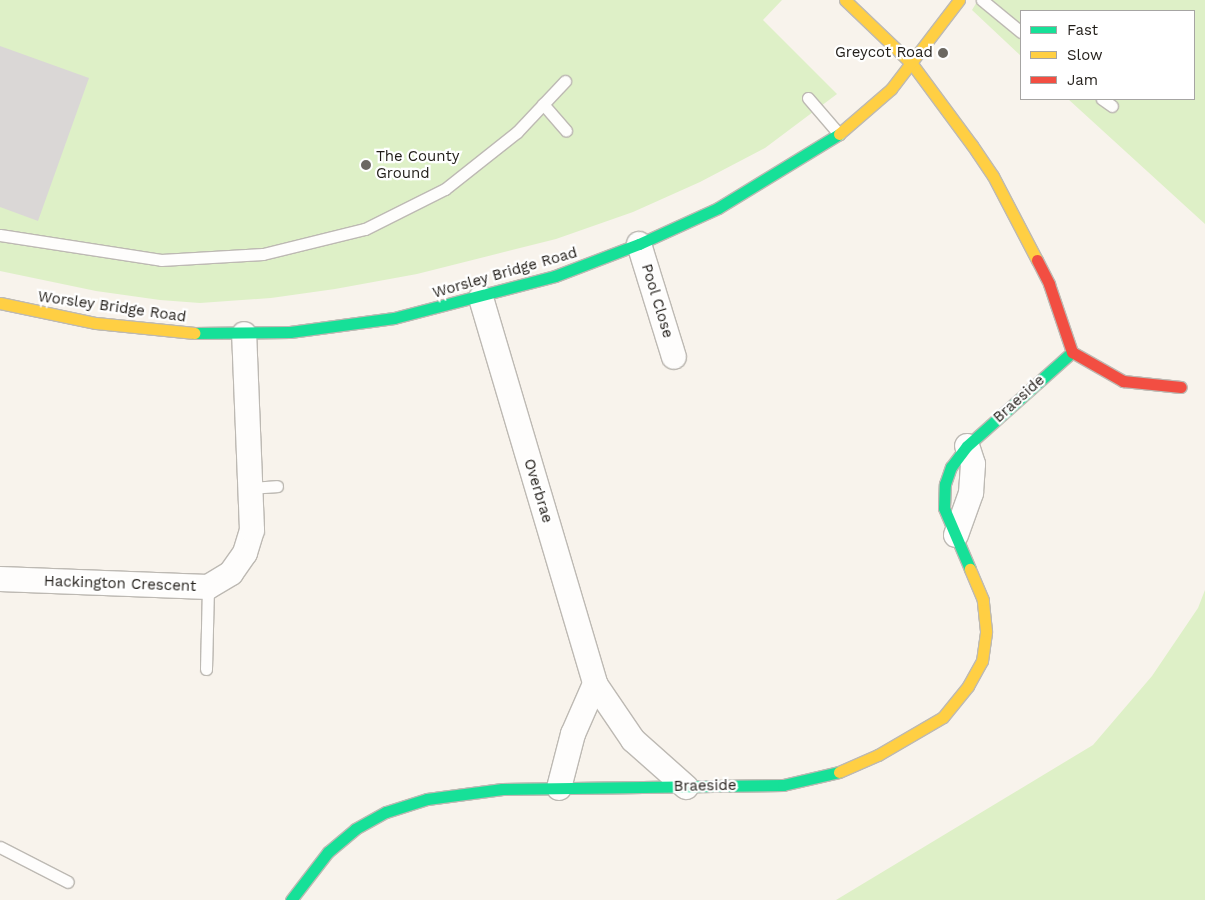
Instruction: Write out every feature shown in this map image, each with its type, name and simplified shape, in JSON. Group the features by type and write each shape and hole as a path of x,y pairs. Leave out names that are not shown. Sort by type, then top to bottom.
{"street":[{"path":"846,0 912,64 993,176 1049,284 1072,352 1123,381 1181,387"},
{"name":"Worsley Bridge Road","path":"0,303 138,329 244,334 357,324 481,298 555,276 639,244 741,196 839,134 870,110 912,64 959,0"},
{"name":"Pool Close","path":"639,244 674,357"},
{"name":"Overbrae","path":"481,298 595,684 633,740 686,787"},
{"name":"Hackington Crescent","path":"0,579 208,587 231,573 245,553 252,530 244,334"},
{"name":"Braeside","path":"291,900 328,852 355,829 386,812 428,799 502,789 783,785 835,774 878,756 943,717 968,686 982,661 986,631 983,600 956,535 971,493 973,464 967,446 1072,352"},
{"path":"559,788 573,734 595,684"}],"lane":[{"path":"982,0 1020,31"},
{"path":"0,235 161,260 263,254 356,232 445,189 517,132 565,81"},
{"path":"808,98 839,134"},
{"path":"543,104 566,130"},
{"path":"250,488 277,486"},
{"path":"206,668 208,587"},
{"path":"0,847 68,882"}],"green space":[{"name":"The County Ground","path":"0,0 782,0 763,20 837,94 765,148 700,182 633,212 556,239 417,274 335,289 271,298 200,303 160,300 96,291 0,271"},
{"path":"978,0 1205,0 1205,224 1069,100 1195,100 1195,10 1020,10 1020,55 972,10"},
{"path":"1205,590 1205,900 836,900 1093,745 1152,676 1198,608"}],"building":[{"path":"0,46 89,78 38,221 0,207"}],"traffic: fast":[{"path":"194,333 290,332 394,318 555,276 639,244 718,208 839,134"},
{"path":"970,569 944,508 945,484 951,467 967,446 1072,352"},
{"path":"291,900 328,852 355,829 386,812 427,799 502,789 783,785 839,772"}],"traffic: slow":[{"path":"845,0 912,64 972,145 993,176 1037,260"},
{"path":"839,134 891,89 959,0"},
{"path":"0,303 96,323 194,333"},
{"path":"839,772 878,755 943,717 968,686 982,661 986,631 983,600 970,569"}],"traffic: jam":[{"path":"1037,260 1049,284 1072,352 1123,381 1181,387"}],"place":[{"name":"Greycot Road","path":"943,53"},
{"name":"The County Ground","path":"366,165"}]}
